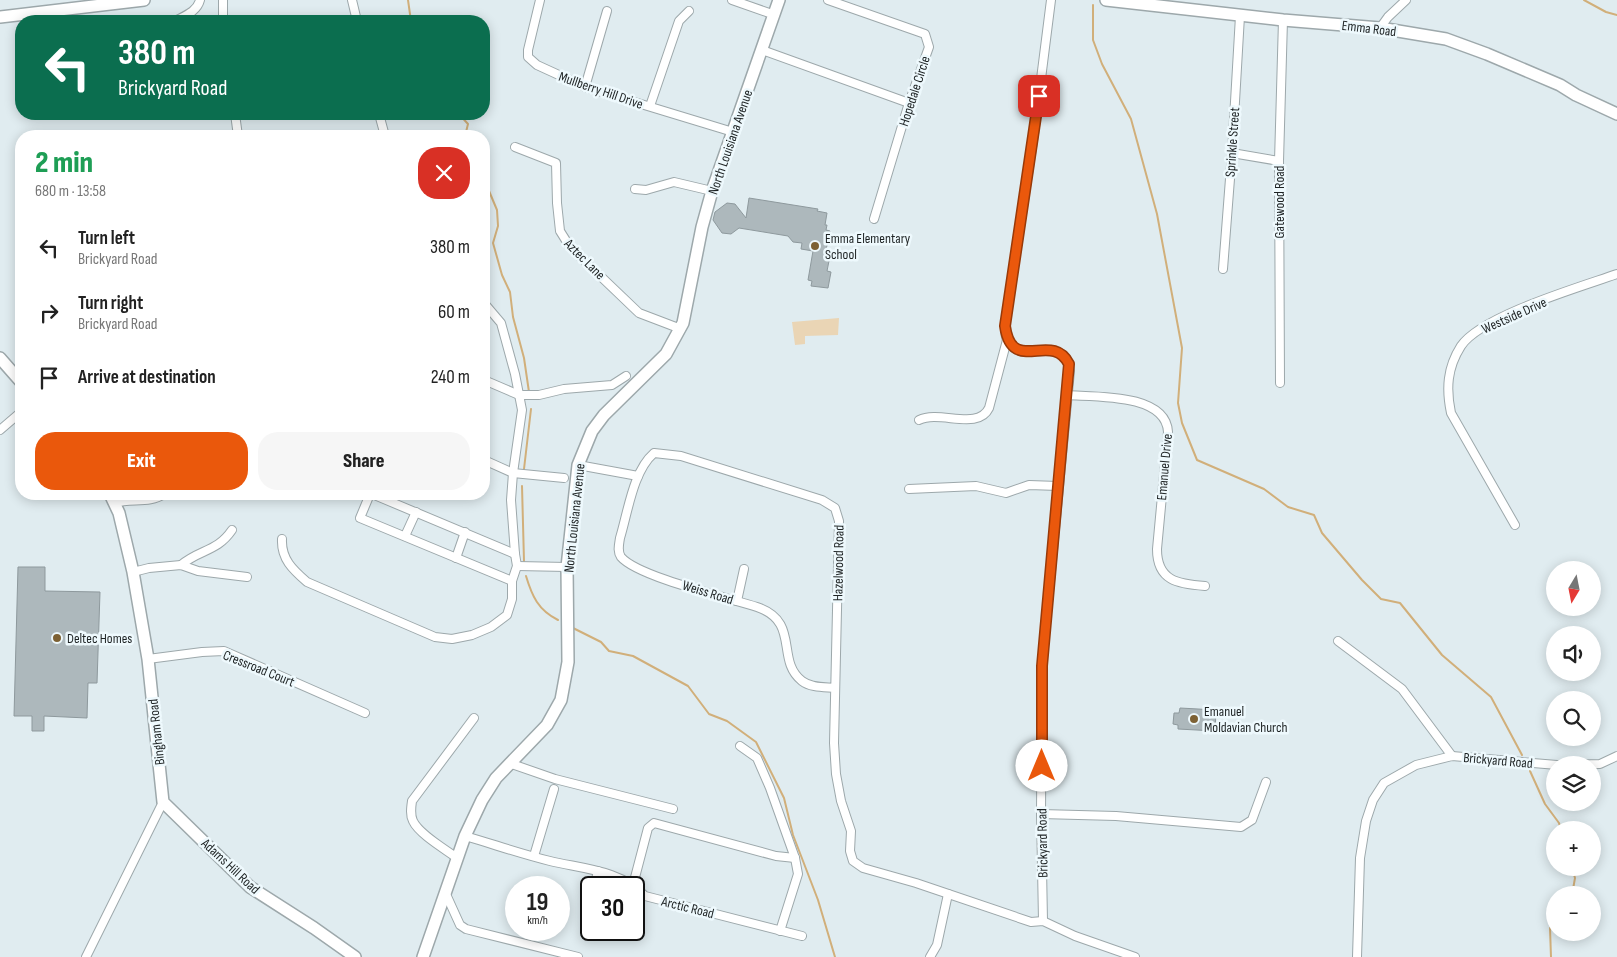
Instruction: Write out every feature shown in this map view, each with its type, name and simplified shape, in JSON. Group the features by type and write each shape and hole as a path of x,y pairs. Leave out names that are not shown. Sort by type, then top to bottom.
{"street":[{"path":"17,15 144,0"},
{"path":"185,15 198,6 200,0"},
{"path":"223,0 223,15"},
{"path":"352,0 356,15"},
{"name":"Mullberry Hill Drive","path":"540,0 528,50 528,58 537,65 585,87 733,132"},
{"path":"732,0 775,15"},
{"name":"North Louisiana Avenue","path":"423,957 465,836 482,800 496,778 547,725 564,691 568,662 567,567 578,465 592,430 604,415 666,354 681,329 688,304 702,227 712,192 779,0"},
{"name":"Hopedale Circle","path":"828,0 925,34 929,47 909,103 874,219"},
{"path":"919,420 934,416 974,419 986,413 990,408 1007,340 1005,326 1051,0"},
{"name":"Emma Road","path":"1106,0 1240,16 1380,28 1446,39 1560,85 1576,95 1617,114"},
{"path":"1380,28 1388,17 1406,0"},
{"path":"585,87 607,11"},
{"path":"650,106 679,22 689,11"},
{"path":"0,17 15,15"},
{"name":"Sprinkle Street","path":"1223,269 1240,16"},
{"name":"Gatewood Road","path":"1280,384 1279,161 1283,20"},
{"path":"762,50 909,103"},
{"name":"Aztec Lane","path":"515,147 556,163 556,194 560,231 570,246 639,313 681,329"},
{"path":"1232,153 1279,161"},
{"path":"635,189 646,190 674,182 712,192"},
{"name":"Westside Drive","path":"1515,525 1451,413 1447,395 1448,376 1462,346 1482,327 1522,309 1617,274"},
{"path":"282,539 281,550 290,567 307,582 435,637 452,639 472,636 492,627 507,616 512,598 512,581 518,566 515,554 511,500 522,410 501,323 490,310"},
{"name":"Brickyard Road","path":"1007,340 1012,347 1020,351 1053,350 1066,358 1070,371 1042,666 1041,814 1043,921"},
{"path":"0,358 15,375"},
{"path":"490,383 519,395 539,395 564,389 612,385 626,376"},
{"name":"Emanuel Drive","path":"1067,395 1135,400 1155,410 1165,420 1168,432 1158,561 1160,570 1172,579 1185,584 1206,586"},
{"path":"0,430 15,417"},
{"name":"Hazelwood Road","path":"638,476 645,460 654,453 681,456 822,500 835,508 839,521 836,774 841,801 851,831 850,851 853,861 863,868 884,873 1031,922 1043,921"},
{"path":"490,463 513,473 564,478"},
{"path":"578,465 638,476"},
{"name":"Weiss Road","path":"638,476 619,544 620,556 632,565 666,579 769,611 783,626 792,668 802,681 814,686 836,688"},
{"path":"909,489 976,486 1006,493 1029,485 1058,486"},
{"name":"Bingham Road","path":"113,500 133,572 148,659 163,802"},
{"path":"368,500 360,518 512,581"},
{"path":"386,500 515,554"},
{"path":"405,536 416,512"},
{"path":"182,565 190,558 224,542 232,530"},
{"path":"456,558 464,532"},
{"path":"133,572 149,568 182,565 198,571 247,578"},
{"path":"518,566 567,567"},
{"path":"737,601 744,569"},
{"path":"1338,641 1402,688 1452,756"},
{"name":"Cressroad Court","path":"148,659 224,651 365,713"},
{"path":"457,858 418,828 412,821 412,801 474,718"},
{"path":"740,746 757,758 795,858 798,874 780,931"},
{"name":"Brickyard Road","path":"1357,957 1360,858 1366,821 1373,800 1384,783 1416,765 1452,756 1546,764"},
{"path":"1601,764 1617,756"},
{"path":"510,763 555,778 673,809"},
{"path":"1041,814 1116,816 1241,828 1252,820 1266,782"},
{"path":"534,856 554,789"},
{"path":"86,957 163,802"},
{"name":"Adams Hill Road","path":"163,802 250,887 313,927 355,957"},
{"path":"635,876 648,828 654,823 776,856 795,858"},
{"name":"Arctic Road","path":"465,836 534,856 598,871 610,876"},
{"path":"597,876 598,871"},
{"path":"445,892 460,926 466,930 578,957"},
{"path":"930,957 937,945 948,894"},
{"name":"Arctic Road","path":"645,896 802,936"},
{"path":"1043,921 1075,936 1135,957"}],"shaded area":[{"path":"839,318 838,335 805,336 805,344 795,345 792,322"}],"building":[{"name":"Emma Elementary School","path":"749,198 818,209 817,211 827,213 825,225 827,225 826,230 830,231 826,250 831,251 827,271 831,272 828,288 811,286 812,281 808,280 813,251 801,249 802,243 793,242 788,236 739,228 731,234 722,233 713,220 715,212 727,203 735,204 746,218"},
{"name":"Deltec Homes","path":"18,567 45,567 45,591 100,592 97,683 88,683 87,718 44,716 44,731 32,731 32,716 14,716"},
{"name":"Emanuel Moldavian Church","path":"1180,708 1216,710 1215,731 1178,729 1178,725 1173,724 1174,713 1179,713"}],"waterway":[{"path":"408,0 410,15"},
{"path":"1584,0 1606,12 1617,15"},
{"path":"1093,5 1093,40 1102,64 1131,119 1157,214 1182,348 1178,403 1182,423 1197,460 1264,489 1288,507 1314,515 1322,533 1362,580 1381,599 1400,603 1442,655 1491,697 1522,755"},
{"path":"464,120 468,124 466,130"},
{"path":"490,193 497,210 498,226 493,243 502,275 510,292 513,317 524,358 529,392"},
{"path":"524,469 531,409"},
{"path":"522,486 524,561"},
{"path":"526,576 537,602 545,612 558,620"},
{"path":"573,628 601,642 609,651 633,656 688,686 709,714 727,721 756,742 784,798 793,835 818,900 835,957"},
{"path":"1530,771 1545,804 1558,821"},
{"path":"1574,876 1574,886"},
{"path":"1550,941 1551,957"}],"place":[{"name":"Emma Elementary School","path":"815,246"},
{"name":"Deltec Homes","path":"57,638"},
{"name":"Emanuel Moldavian Church","path":"1194,719"}],"route":[{"path":"1039,96 1005,326 1007,340 1012,347 1020,351 1053,350 1066,358 1070,371 1042,666 1042,766"}]}
